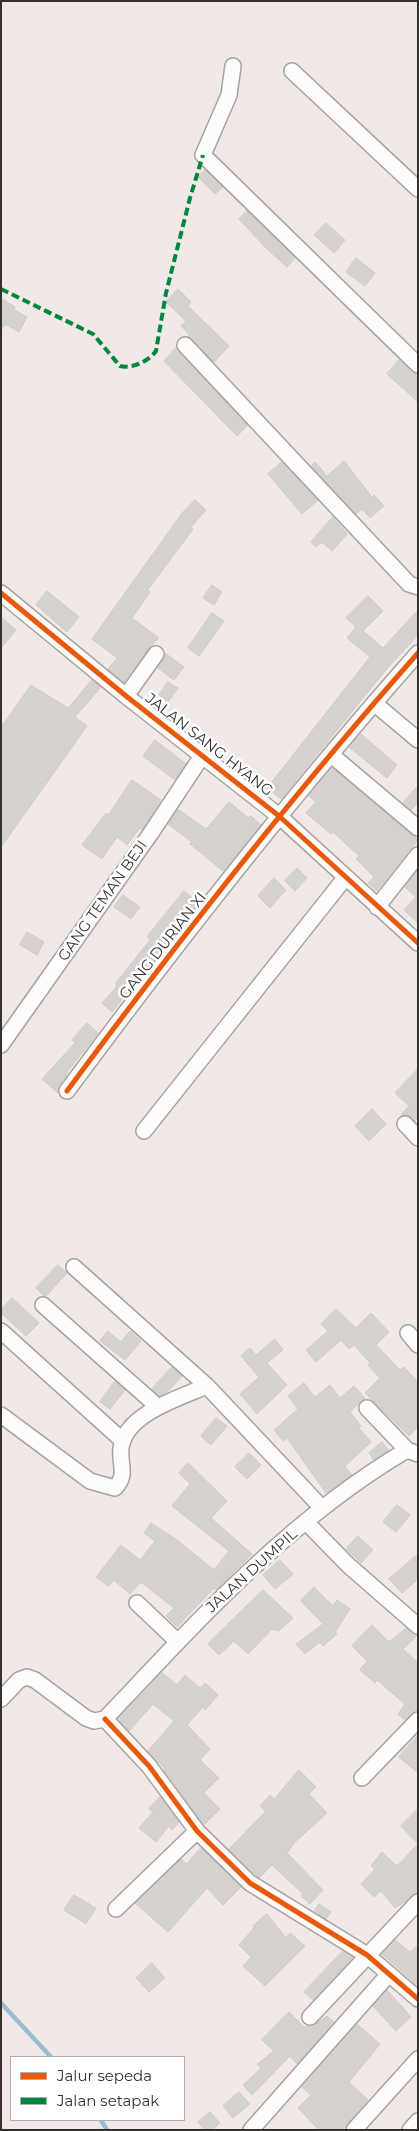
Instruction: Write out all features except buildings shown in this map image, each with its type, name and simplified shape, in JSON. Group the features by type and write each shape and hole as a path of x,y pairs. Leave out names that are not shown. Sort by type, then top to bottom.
{"street":[{"path":"233,66 229,95 203,156 418,365"},
{"path":"292,71 418,189"},
{"path":"185,345 409,584 418,587"},
{"name":"JALAN SANG HYANG","path":"1,593 126,696 279,816 418,943"},
{"name":"GANG DURIAN XI","path":"67,1091 279,816 418,653"},
{"path":"126,696 156,654"},
{"path":"374,703 418,740"},
{"name":"GANG TEMAN BEJI","path":"1,1044 151,833 202,756"},
{"path":"335,758 418,828"},
{"path":"377,906 418,855"},
{"path":"144,1131 345,878"},
{"path":"405,1124 418,1138"},
{"path":"74,1267 207,1386 322,1508"},
{"path":"42,1305 157,1406"},
{"path":"1,1331 123,1441"},
{"path":"408,1333 418,1345"},
{"path":"1,1415 90,1480 115,1488 123,1476 121,1448 123,1441 134,1425 157,1406 207,1386"},
{"path":"367,1408 412,1452"},
{"name":"JALAN DUMPIL","path":"105,1719 178,1642 322,1508 412,1452"},
{"path":"306,1522 348,1565 418,1626"},
{"path":"137,1603 178,1642"},
{"path":"1,1698 19,1680 27,1677 35,1680 86,1718 94,1721 105,1719 149,1766 197,1831 255,1887 367,1955 418,1999"},
{"path":"362,1778 418,1720"},
{"path":"116,1909 197,1831"},
{"path":"310,2017 418,1902"},
{"path":"251,2130 388,1975"},
{"path":"354,2130 418,2058"},
{"path":"410,2130 418,2120"}],"waterway":[{"path":"1,2003 50,2056"},
{"path":"102,2121 107,2130"}],"marked path":[{"path":"1,289 93,334 120,366 125,367 145,361 156,351 166,293 203,155"}],"cycle path":[{"path":"1,593 126,696 279,816 418,943"},
{"path":"67,1091 238,868 326,759 418,653"},
{"path":"105,1719 149,1766 197,1831 250,1883 367,1955 418,1999"}]}
